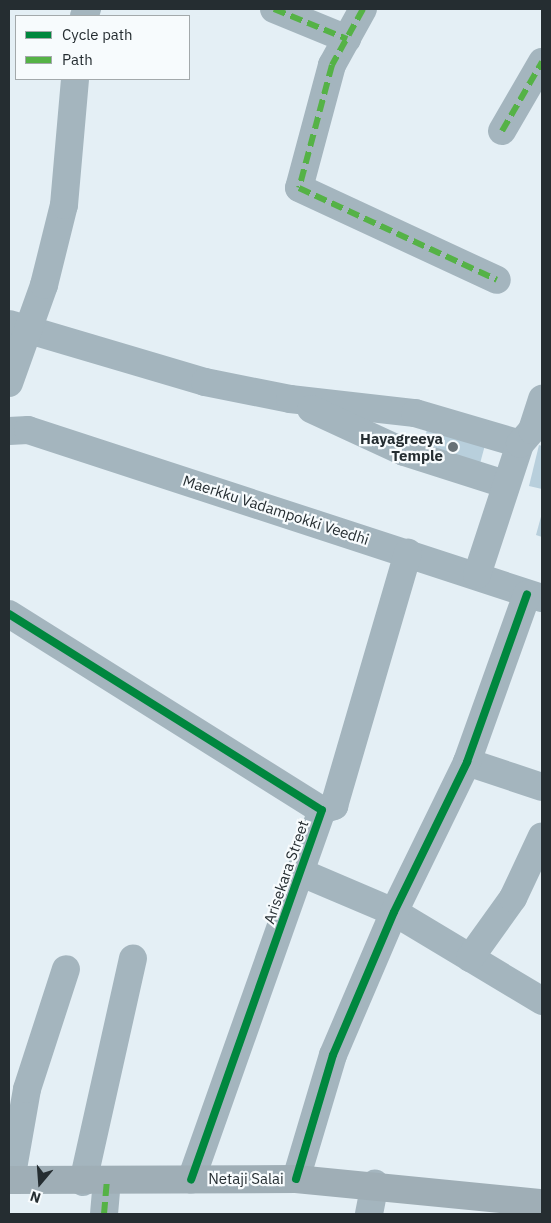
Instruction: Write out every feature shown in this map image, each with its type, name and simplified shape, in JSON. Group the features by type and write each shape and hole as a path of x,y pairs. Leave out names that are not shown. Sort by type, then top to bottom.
{"main road":[{"name":"Netaji Salai","path":"10,1180 296,1179 375,1184 484,1206 542,1203"}],"street":[{"path":"274,9 347,39"},
{"path":"363,9 332,65 299,188 497,280"},
{"path":"502,131 542,62"},
{"path":"9,382 19,327 64,205 76,80"},
{"path":"19,327 205,382 290,399 415,413 520,444"},
{"path":"290,399 404,452 505,484"},
{"path":"477,575 505,484 520,444 532,430 542,399"},
{"name":"Maerkku Vadampokki Veedhi","path":"9,431 28,430 408,552 535,596"},
{"path":"322,810 334,806 408,552"},
{"path":"296,1179 333,1055 394,912 467,762 535,596"},
{"name":"Arisekara Street","path":"9,614 322,810 302,873 191,1178"},
{"path":"467,762 542,787"},
{"path":"470,958 513,898 542,836"},
{"path":"302,873 394,912 542,1001"},
{"path":"104,1214 95,1181 133,959"},
{"path":"10,1180 27,1089 66,969"},
{"path":"369,1214 375,1184"}],"building":[{"name":"Hayagreeya Temple","path":"428,426 486,442 479,468 421,452"},
{"path":"539,445 542,446 542,489 529,486"},
{"path":"542,513 542,537 536,535"}],"marked path":[{"path":"274,9 347,39"},
{"path":"363,9 332,65 299,188 497,280"},
{"path":"502,131 542,62"},
{"path":"104,1214 107,1181"}],"cycle path":[{"path":"296,1179 333,1055 394,912 467,762 527,594"},
{"path":"9,614 322,810 191,1179"}],"place":[{"name":"Hayagreeya Temple","path":"453,447"}]}
